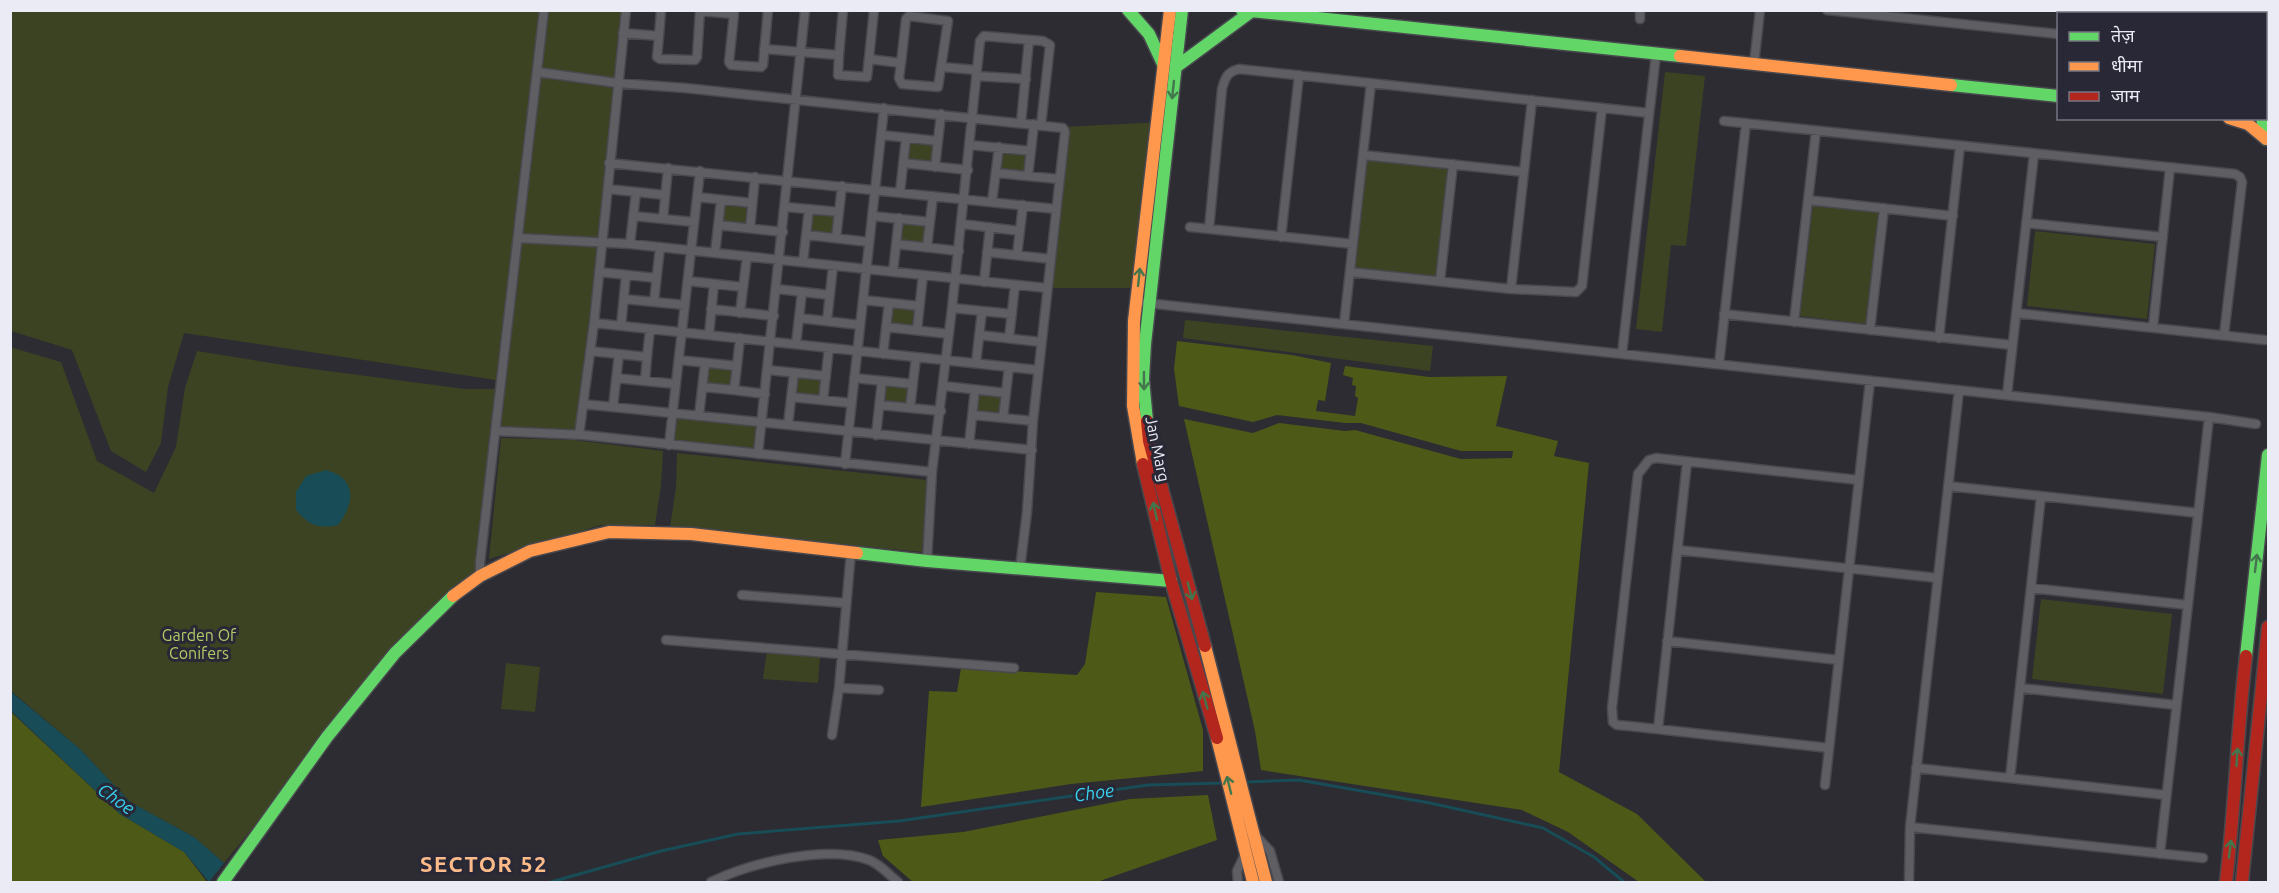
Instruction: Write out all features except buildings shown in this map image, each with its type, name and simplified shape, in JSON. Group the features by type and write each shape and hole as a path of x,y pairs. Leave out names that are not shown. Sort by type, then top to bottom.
{"main road":[{"path":"1128,10 1149,34 1170,66"},
{"name":"Jan Marg","path":"1170,10 1170,66 1150,303 1148,322 1139,349 1133,406 1137,436 1171,581 1228,755"},
{"path":"1170,66 1182,10"},
{"path":"1170,66 1247,11 2057,96"},
{"name":"Jan Marg","path":"1170,66 1137,302 1139,349 1149,441 1242,813 1246,852 1253,882"},
{"path":"2235,120 2248,124 2267,141"},
{"path":"2262,120 2267,141"},
{"path":"2226,882 2234,815 2238,724 2268,455"},
{"path":"223,882 327,737 395,653 446,600 480,576 530,551 609,532 692,534 927,561 1171,581"},
{"path":"2242,882 2268,627"},
{"name":"Jan Marg","path":"1242,813 1254,834 1266,882"}],"street":[{"path":"480,576 544,10"},
{"path":"579,435 594,323 626,10"},
{"path":"661,10 657,57 695,60 700,11 734,12 730,64 762,66 768,10"},
{"path":"758,454 806,10"},
{"path":"843,10 837,73 840,76 865,79 868,76 874,10"},
{"path":"1754,64 1760,10"},
{"path":"1827,10 2057,34"},
{"path":"912,15 948,21 938,87 902,84 899,78 901,63 906,20 912,15"},
{"path":"623,33 659,36"},
{"path":"927,561 932,472 950,334 976,73 980,41 984,36 1043,41 1051,48 1028,176"},
{"path":"1021,123 1029,40"},
{"path":"764,49 839,55"},
{"path":"1622,354 1656,54"},
{"path":"869,59 901,63"},
{"path":"942,68 1026,79"},
{"path":"1209,229 1222,89 1225,77 1231,71 1239,69 1299,75 1649,113"},
{"path":"538,72 1062,127 1065,130 1038,370 1020,568"},
{"path":"1281,237 1299,75"},
{"path":"1344,324 1371,83"},
{"path":"1511,289 1532,100"},
{"path":"845,464 884,108"},
{"path":"1350,272 1511,289 1576,292 1582,286 1602,108"},
{"path":"935,167 941,114"},
{"path":"1724,121 2235,174 2242,182 2224,335"},
{"path":"1719,364 1746,123"},
{"path":"1794,322 1816,131"},
{"path":"881,135 938,141"},
{"path":"900,192 906,138"},
{"path":"970,144 1031,151"},
{"path":"1939,338 1960,146"},
{"path":"992,202 999,147"},
{"path":"2007,395 2034,154"},
{"path":"1363,155 1524,172"},
{"path":"609,162 1056,209"},
{"path":"903,164 968,170"},
{"path":"1440,281 1454,164"},
{"path":"663,219 668,168"},
{"path":"2152,327 2170,168"},
{"path":"669,445 700,171"},
{"path":"996,173 1059,179"},
{"path":"750,228 755,177"},
{"path":"836,238 842,186"},
{"path":"608,189 665,195"},
{"path":"630,244 636,192"},
{"path":"927,247 933,196"},
{"path":"697,197 752,203"},
{"path":"715,253 721,200"},
{"path":"1808,200 1953,216"},
{"path":"1017,255 1023,206"},
{"path":"786,207 839,212"},
{"path":"1870,330 1884,208"},
{"path":"803,262 809,209"},
{"path":"633,216 694,222"},
{"path":"872,216 930,222"},
{"path":"893,272 899,218"},
{"path":"2026,223 2163,237"},
{"path":"962,224 1020,231"},
{"path":"718,225 783,232"},
{"path":"984,282 990,227"},
{"path":"1190,227 1353,244"},
{"path":"807,235 869,242"},
{"path":"518,238 630,244 1047,288"},
{"path":"897,244 959,250"},
{"path":"654,302 660,247"},
{"path":"987,252 1051,259"},
{"path":"740,312 747,256"},
{"path":"827,321 833,266"},
{"path":"599,272 656,278"},
{"path":"621,326 626,275"},
{"path":"917,330 923,275"},
{"path":"687,281 743,287"},
{"path":"709,335 714,284"},
{"path":"1010,338 1015,285"},
{"path":"777,289 830,295"},
{"path":"796,344 802,292"},
{"path":"624,299 685,305"},
{"path":"863,300 919,306"},
{"path":"1137,302 2209,417 2256,424"},
{"path":"883,354 889,303"},
{"path":"952,308 1012,314"},
{"path":"711,309 774,316"},
{"path":"976,363 982,311"},
{"path":"2016,313 2265,340"},
{"path":"1724,314 2012,345"},
{"path":"799,318 860,325"},
{"path":"594,323 1038,370"},
{"path":"886,327 950,334"},
{"path":"645,381 650,329"},
{"path":"980,335 1041,342"},
{"path":"734,390 740,338"},
{"path":"823,400 829,348"},
{"path":"590,351 647,357"},
{"path":"613,407 619,354"},
{"path":"910,408 916,357"},
{"path":"679,360 737,366"},
{"path":"699,416 705,363"},
{"path":"1004,418 1009,367"},
{"path":"768,370 826,376"},
{"path":"788,425 794,373"},
{"path":"616,378 676,384"},
{"path":"854,378 913,384"},
{"path":"876,435 882,381"},
{"path":"1825,785 1870,381"},
{"path":"703,387 765,393"},
{"path":"944,387 1006,393"},
{"path":"969,444 975,390"},
{"path":"1909,882 1910,828 1916,768 1959,390"},
{"path":"791,397 851,403"},
{"path":"583,404 1032,450"},
{"path":"880,405 941,411"},
{"path":"972,415 1033,421"},
{"path":"2160,854 2209,417"},
{"path":"496,431 579,435 932,472"},
{"path":"1829,748 1617,725 1612,718 1638,474 1648,460 1656,458 1859,480"},
{"path":"1658,729 1688,462"},
{"path":"1948,486 2198,513"},
{"path":"2010,778 2042,496"},
{"path":"1678,550 1938,578"},
{"path":"832,735 839,688 851,552"},
{"path":"2031,588 2188,605"},
{"path":"742,595 846,603"},
{"path":"666,640 1014,668"},
{"path":"1667,641 1839,660"},
{"path":"839,688 879,690"},
{"path":"2020,688 2176,705"},
{"path":"1916,768 2166,795"},
{"path":"1910,828 2203,858"},
{"path":"1254,834 1270,851 1279,882"},
{"path":"1238,882 1237,870 1246,852"},
{"path":"711,882 747,868 804,855 836,855 869,860 898,882"}],"green space":[{"name":"Garden Of Conifers","path":"11,11 624,11 577,435 491,427 475,578 430,610 224,863 194,837 130,802 80,749 11,691 10,347 61,362 97,461 154,493 176,447 185,388 197,351 465,389 495,389 496,380 184,333 168,387 161,443 146,472 111,451 72,350 11,331"},
{"path":"1665,72 1705,76 1686,246 1671,245 1662,332 1636,329"},
{"path":"1163,122 1144,288 1047,288 1062,127"},
{"path":"910,141 935,143 932,163 907,160"},
{"path":"1001,151 1028,154 1025,173 999,170"},
{"path":"1363,155 1453,164 1440,281 1350,272"},
{"path":"724,203 749,206 747,225 722,223"},
{"path":"1813,204 1879,212 1866,324 1800,316"},
{"path":"813,213 836,215 833,235 810,232"},
{"path":"902,223 927,224 924,244 900,241"},
{"path":"2035,231 2155,244 2147,319 2027,306"},
{"path":"892,306 916,308 914,327 890,324"},
{"path":"1185,320 1433,346 1430,371 1183,338"},
{"path":"1177,341 1292,355 1331,363 1325,401 1318,400 1316,411 1355,416 1358,398 1355,396 1356,386 1352,385 1353,378 1343,375 1345,366 1429,377 1507,376 1496,426 1558,441 1554,456 1589,463 1559,772 1637,814 1706,882 1639,882 1568,832 1522,810 1261,770 1255,731 1184,419 1253,433 1279,423 1345,431 1355,430 1461,459 1512,458 1513,451 1461,451 1361,423 1277,415 1253,422 1179,406 1174,369"},
{"path":"708,367 734,369 731,387 706,384"},
{"path":"797,376 823,379 821,397 796,394"},
{"path":"886,384 910,387 908,404 883,401"},
{"path":"979,394 1003,396 1000,415 976,411"},
{"path":"673,413 762,422 758,454 669,445"},
{"path":"501,438 573,440 663,451 655,525 601,525 489,559"},
{"path":"677,453 928,480 922,552 688,527 670,528 676,487"},
{"path":"1096,592 1166,597 1203,730 1203,771 1071,784 921,807 929,691 957,692 961,668 1077,675 1085,664"},
{"path":"2041,599 2172,614 2163,694 2032,679"},
{"path":"767,650 820,657 818,683 763,679"},
{"path":"506,663 540,667 535,712 501,709"},
{"path":"10,711 120,814 184,852 207,882 11,882"},
{"path":"1208,795 1217,840 1097,882 913,882 883,856 878,840 963,832 1130,799"}],"water":[{"path":"326,470 336,474 348,485 350,500 344,517 338,525 325,527 310,523 296,510 296,492 306,476"},
{"path":"10,691 80,749 130,802 194,837 224,863 209,882 184,852 120,814 11,711"}],"waterway":[{"name":"Choe","path":"1246,782 1299,780 1430,803 1543,828 1594,857 1624,882"},
{"name":"Choe","path":"551,882 661,851 738,834 899,821 1148,785 1224,783"}],"traffic: fast":[{"path":"1128,10 1149,34 1163,64"},
{"path":"1147,421 1143,379 1145,344 1182,10"},
{"path":"1242,10 1680,56"},
{"path":"1176,67 1252,11"},
{"path":"1951,85 2057,96"},
{"path":"2262,120 2266,139"},
{"path":"2246,656 2268,455"},
{"path":"857,553 1171,581"},
{"path":"223,882 327,737 395,653 453,596"}],"traffic: slow":[{"path":"1143,464 1133,406 1134,321 1170,10"},
{"path":"1680,56 1951,85"},
{"path":"2235,120 2248,124 2266,139"},
{"path":"453,596 480,576 530,551 609,532 691,534 857,553"},
{"path":"1205,646 1266,882"},
{"path":"1217,738 1253,882"}],"traffic: jam":[{"path":"1147,421 1149,441 1205,646"},
{"path":"1143,464 1171,581 1217,738"},
{"path":"2242,882 2268,627"},
{"path":"2226,882 2246,656"}],"district":[{"name":"SECTOR 52","path":"484,864"}]}
